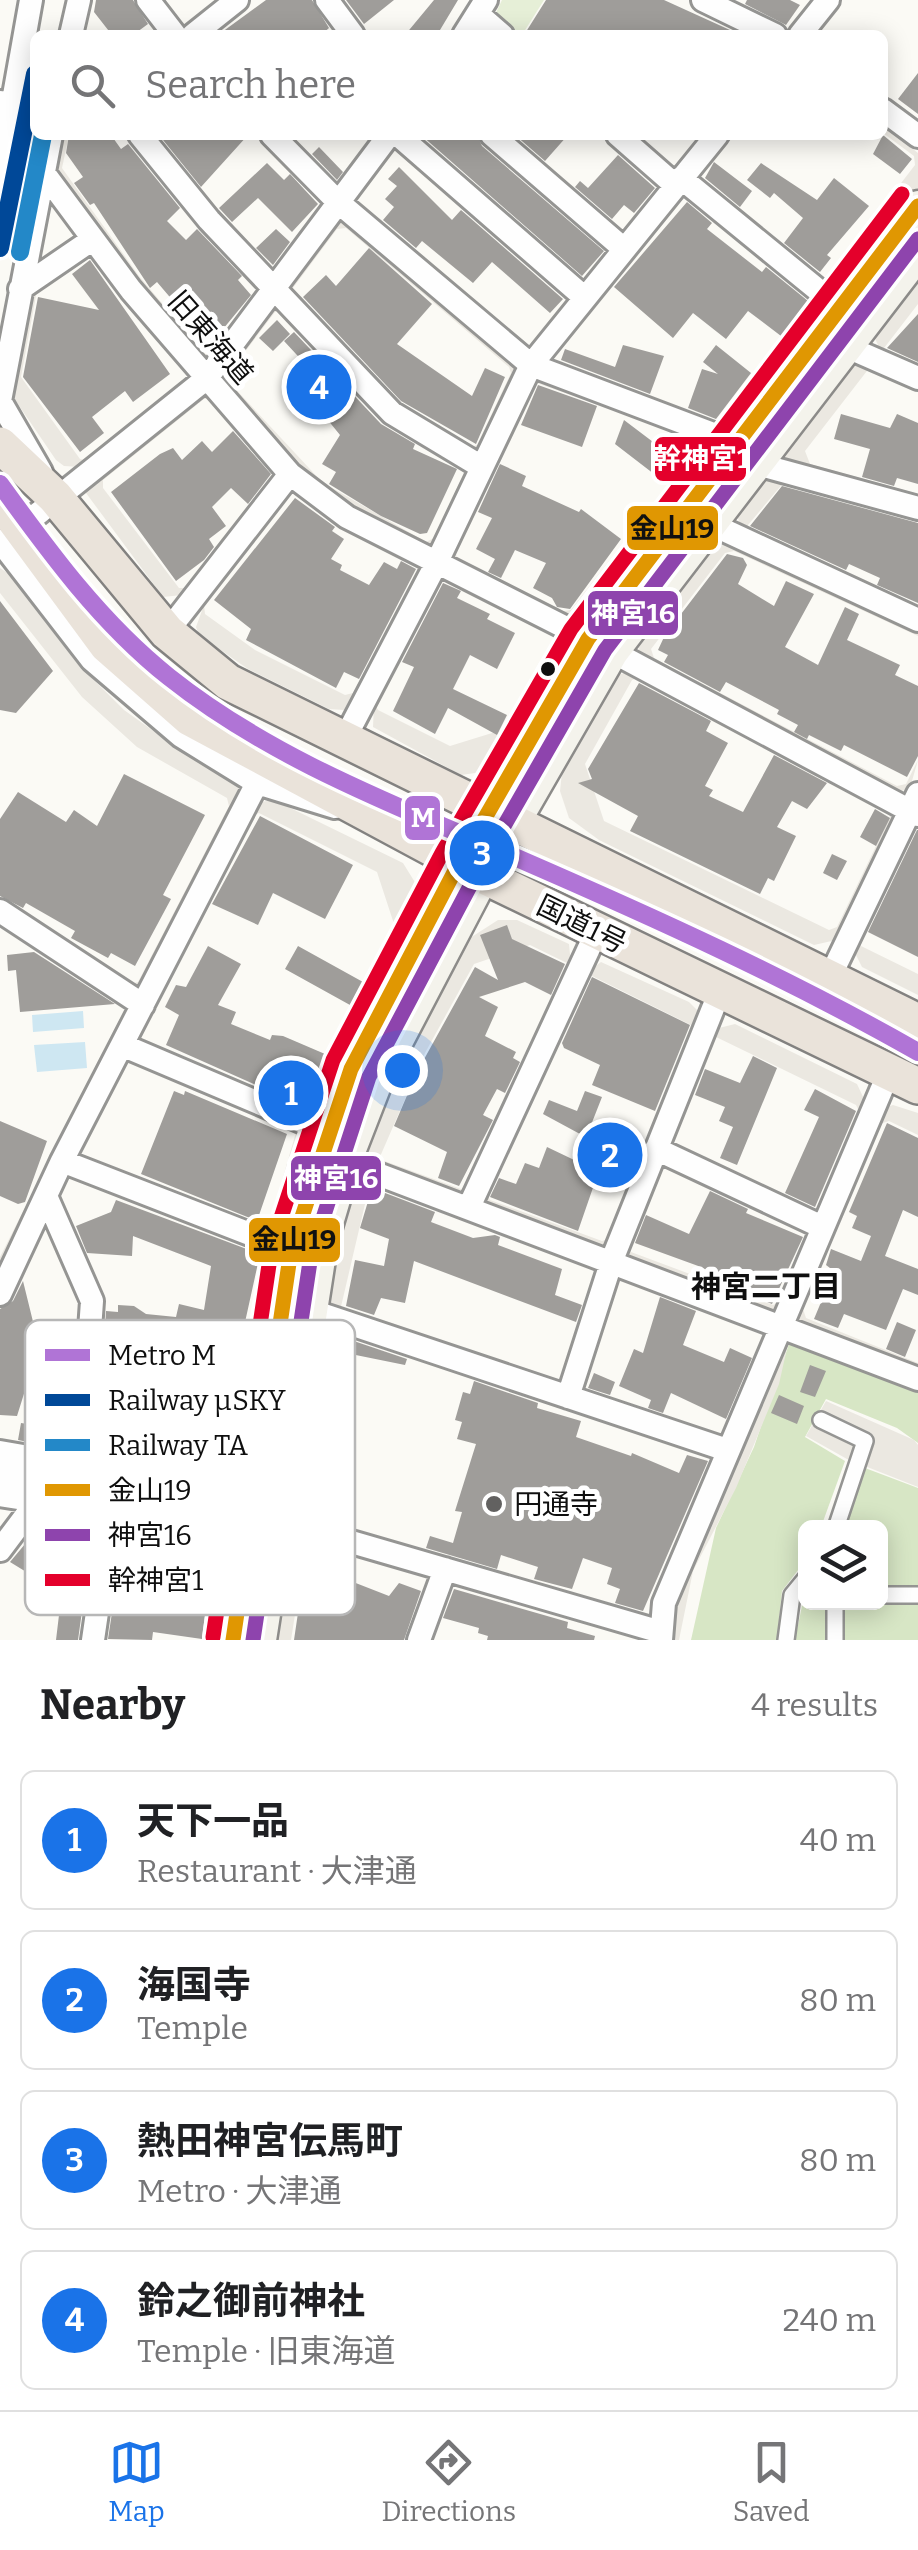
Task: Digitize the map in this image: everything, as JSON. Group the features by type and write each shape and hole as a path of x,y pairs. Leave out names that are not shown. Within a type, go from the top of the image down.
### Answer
{"highway":[{"path":"0,445 55,496 166,632 228,682 501,820 918,1022"},
{"name":"国道1号","path":"4,531 107,645 152,688 205,727 472,870 903,1079"}],"main road":[{"path":"284,1320 291,1250 327,1132 351,1070 472,870 600,646 747,454 840,308 918,206"},
{"path":"600,646 711,524 747,454 847,347 918,255"},
{"path":"307,1320 346,1162 379,1077 472,870"},
{"path":"233,1640 240,1615"},
{"path":"261,1640 262,1615"}],"street":[{"path":"0,174 6,110 31,0"},
{"path":"72,30 79,0"},
{"path":"148,0 171,30"},
{"path":"200,30 237,0"},
{"path":"327,0 349,30"},
{"path":"702,0 765,30"},
{"path":"804,30 828,0"},
{"path":"467,30 482,8 498,30"},
{"name":"旧東海道","path":"6,110 44,173 93,240 290,474 347,517 915,807"},
{"path":"888,114 918,136"},
{"path":"50,140 0,401 55,496"},
{"path":"144,140 209,220 392,412 480,466"},
{"path":"277,140 338,202 532,365 747,454 918,508"},
{"path":"363,812 298,799 257,783 181,736 92,660 4,531 207,378 385,140"},
{"path":"404,140 585,298"},
{"path":"498,140 624,249"},
{"path":"625,140 840,308"},
{"path":"343,742 436,564 532,365 713,140"},
{"path":"20,289 93,240"},
{"path":"847,347 918,378"},
{"path":"166,632 290,474"},
{"path":"711,524 918,620"},
{"path":"0,1294 62,1161 257,783"},
{"path":"829,979 915,807"},
{"path":"0,911 143,1005"},
{"path":"469,1208 597,931"},
{"path":"568,1397 612,1260 720,991"},
{"path":"122,1046 327,1132"},
{"path":"355,1546 661,1636 664,1603 820,1226 903,1079"},
{"path":"656,1149 820,1226"},
{"path":"62,1161 291,1250"},
{"path":"346,1162 918,1379"},
{"path":"46,1196 92,1301 91,1320"},
{"path":"309,1310 339,1320"},
{"path":"355,1325 726,1450"},
{"path":"821,1420 864,1441 839,1520"},
{"path":"0,1452 25,1456"},
{"path":"0,1474 25,1479"},
{"path":"0,1495 25,1499"},
{"path":"0,1550 25,1517"},
{"path":"419,1640 445,1570"},
{"path":"786,1640 792,1595 798,1588"},
{"path":"888,1595 918,1595"},
{"path":"834,1640 835,1610"},
{"path":"93,1640 97,1615"}],"green space":[{"path":"502,0 544,0 525,30 509,30 494,17"},
{"path":"794,1341 918,1389 918,1443 897,1428 826,1399 805,1437 845,1461 824,1520 798,1520 798,1570 782,1591 777,1640 691,1640 716,1528 754,1447 789,1344"},
{"path":"865,1468 918,1488 918,1591 888,1589 888,1520 848,1520"},
{"path":"918,1601 918,1640 844,1640 845,1610 888,1610 888,1602"},
{"path":"801,1610 825,1610 825,1640 795,1640"}],"shaded area":[{"path":"888,130 918,153 918,190 851,278 833,286 824,283 915,165 914,156 888,137"},
{"path":"62,140 68,140 62,168 139,276 205,354 214,354 209,360 203,361 135,282 57,170"},
{"path":"343,221 517,367 477,452 469,448 477,445 511,373 509,367 346,228 337,229 290,292 288,288 336,222"},
{"path":"918,275 918,304 881,352 874,336"},
{"path":"38,285 21,377 80,459 89,461 80,467 64,466 56,460 11,394 32,290"},
{"path":"814,296 820,312 743,418 733,424 717,422"},
{"path":"277,306 284,311 275,312 229,373 229,382 322,482 426,542 434,538 464,473 462,464 469,470 438,543 424,548 370,521 300,471 224,385 224,372"},
{"path":"851,365 870,367 805,451 810,464 918,494 918,499 787,461 784,454"},
{"path":"535,379 713,446 713,455 587,619 578,622 452,561 455,550 457,558 563,611 571,610 694,451 691,438 537,383 529,388"},
{"path":"203,393 213,399 204,399 103,480 103,488 179,588 188,588 182,595 163,597 86,493 90,482"},
{"path":"762,479 785,481 748,525 749,533 741,529 736,511"},
{"path":"716,542 726,542 918,630 918,636 734,551 725,553 651,649 654,658 897,786 906,784 918,760 910,788 899,792 642,658 636,642"},
{"path":"416,563 422,566 353,705 344,710 329,709 248,669 199,635 196,627 204,605 205,614 255,650 345,695 353,693 418,571"},
{"path":"0,568 9,574 77,663 124,710 183,752 229,776 239,789 239,799 142,988 130,984 138,982 229,806 227,798 137,747 82,697 0,593"},
{"path":"553,632 562,638 563,650 509,753 489,771 461,775 373,727 374,703 378,710 450,746 505,729 555,639"},
{"path":"629,671 640,677 632,680 585,764 604,821 829,930 837,927 890,817 888,808 896,813 836,940 814,945 599,840 569,818 560,791 562,772 613,677"},
{"path":"274,800 403,863 421,892 420,912 325,1106 313,1113 303,1112 327,1054 395,927 377,872 259,813 250,817 260,802"},
{"path":"498,920 517,920 569,944 571,965 530,945 474,964 425,1053 379,1159 461,1189 469,1186 461,1195 377,1164 366,1147 383,1099 458,957 470,938"},
{"path":"858,937 861,946 918,974 918,995 862,967 854,951"},
{"path":"601,962 689,1002 697,1010 697,1028 586,973"},
{"path":"123,1002 129,1012 0,1269 0,1257 125,1009"},
{"path":"735,1024 857,1084 864,1099 860,1113 856,1105 714,1036 719,1028"},
{"path":"893,1105 918,1113 918,1135 889,1121 880,1124 803,1309 806,1318 918,1363 918,1370 796,1318 884,1108"},
{"path":"297,1129 310,1144 284,1226 267,1232"},
{"path":"359,1180 377,1183 369,1187 340,1311 328,1301 336,1239 352,1185"},
{"path":"486,1192 490,1200 602,1241 611,1238 608,1246 485,1203"},
{"path":"627,1244 631,1252 773,1305 781,1301 773,1310 628,1257"},
{"path":"264,1249 275,1256 278,1265 269,1320 253,1320"},
{"path":"796,1339 788,1344 779,1384 736,1488 693,1571 679,1640 670,1640 675,1604 782,1342"},
{"path":"826,1401 914,1440 918,1445 918,1487 847,1459 806,1436"},
{"path":"207,1615 225,1615 222,1640 203,1640"},
{"path":"278,1615 295,1615 291,1640 273,1640"}],"water":[{"path":"83,1011 84,1028 33,1032 32,1015"},
{"path":"85,1042 87,1068 37,1072 34,1045"}],"building":[{"path":"96,0 133,0 148,24 140,30 108,30 94,12"},
{"path":"266,0 312,0 329,28 327,30 225,30"},
{"path":"346,0 394,0 364,24"},
{"path":"434,0 458,0 440,30 409,30"},
{"path":"546,0 664,0 730,30 527,30"},
{"path":"747,0 790,0 800,5 786,25 745,4"},
{"path":"918,73 918,114 898,99"},
{"path":"888,139 912,159 900,174 873,154 880,140"},
{"path":"68,140 115,140 121,149 128,144 180,208 167,221 186,240 197,229 242,276 238,280 251,295 205,351 180,309 157,282 150,288 94,203 90,205 74,183 83,177 66,153"},
{"path":"163,140 243,140 201,187"},
{"path":"427,140 479,140 604,251 582,276"},
{"path":"521,140 564,140 545,161"},
{"path":"319,147 343,172 337,180 312,154"},
{"path":"618,155 655,188 634,213 624,205 612,219 575,187 580,181 588,188"},
{"path":"714,162 752,191 740,207 705,178"},
{"path":"267,163 284,180 290,174 318,204 292,232 258,198 232,222 219,208"},
{"path":"761,163 817,200 834,178 869,206 827,255 831,258 820,272 784,243 803,218 774,193 770,198 747,180"},
{"path":"399,167 452,220 461,210 563,299 550,313 492,262 473,283 422,241 416,248 383,220 394,207 385,199 397,186 388,179"},
{"path":"687,202 712,223 707,229 762,272 766,267 808,301 781,336 748,311 726,339 693,313 673,338 614,287"},
{"path":"276,229 290,242 273,265 256,248"},
{"path":"369,248 432,304 397,344 472,396 485,368 505,377 476,444 401,401 303,297 326,275 336,286"},
{"path":"90,260 170,374 133,402 125,391 92,417 104,433 80,452 23,377 38,297 99,310 72,274"},
{"path":"918,314 918,362 887,348"},
{"path":"277,320 290,334 273,351 259,338"},
{"path":"294,332 381,424 415,444 413,449 457,469 427,533 420,534 381,516 329,484 336,472 322,464 340,435 306,393 320,380 284,341"},
{"path":"623,345 664,356 650,394 561,360 565,349 615,367"},
{"path":"716,345 751,373 716,419 688,408 702,369 718,374 703,362"},
{"path":"538,385 597,406 582,447 521,425"},
{"path":"841,414 890,428 897,414 918,423 918,484 897,478 894,486 862,477 870,449 834,439"},
{"path":"624,420 661,448 671,434 692,446 667,484 615,444"},
{"path":"233,431 271,474 248,504 231,488 212,507 226,526 209,539 214,547 204,560 176,581 111,492 160,454 173,448 182,460 202,441 212,452"},
{"path":"500,464 526,476 522,486 579,512 581,509 621,539 570,609 557,607 552,598 533,588 546,563 515,550 501,578 488,572 495,559 476,549 492,518 478,512"},
{"path":"782,486 918,523 918,603 877,585 880,578 849,564 846,570 750,526"},
{"path":"295,498 335,527 332,531 344,539 331,559 342,565 340,570 369,585 384,562 397,569 401,561 416,569 359,679 344,672 336,688 246,640 251,629 214,600"},
{"path":"727,554 743,558 747,565 738,584 774,606 786,581 814,594 785,647 818,665 845,607 859,614 847,640 900,665 895,675 918,686 918,756 907,777 844,745 841,751 809,735 807,739 794,732 798,725 777,714 779,710 726,682 720,692 664,662 668,655 658,650 665,635"},
{"path":"443,583 461,591 457,598 490,614 487,619 515,633 497,669 470,655 453,689 507,715 497,735 448,708 435,734 393,711 414,667 402,662"},
{"path":"0,601 53,671 16,713 0,710"},
{"path":"639,683 711,721 706,731 728,743 705,786 713,790 709,796 743,812 774,755 827,783 807,809 792,801 777,827 796,836 774,881 768,878 760,894 630,831 638,816 578,783 592,779 588,769"},
{"path":"124,774 205,815 163,895 171,899 135,966 111,953 108,958 71,938 75,931 26,903 23,908 0,896 0,819 18,792 66,822 74,810 97,826"},
{"path":"875,809 890,818 876,846 860,837"},
{"path":"260,816 353,865 325,919 273,893 258,925 212,904"},
{"path":"918,830 918,957 868,932"},
{"path":"832,854 847,861 837,880 823,873"},
{"path":"507,925 512,939 565,964 551,995 525,982 479,997 498,1007 485,1036 516,1052 513,1058 520,1062 505,1093 497,1089 483,1115 493,1120 459,1186 438,1178 447,1152 394,1126 417,1072 475,967 498,980 480,935"},
{"path":"208,946 241,964 218,1005 236,1012 231,1024 270,1040 272,1035 283,1036 325,1054 303,1106 166,1045 179,1015 165,1007 176,985 186,987"},
{"path":"298,946 363,982 350,1005 285,969"},
{"path":"34,952 115,1004 20,1012 16,970 8,971 7,955"},
{"path":"592,977 690,1025 655,1111 592,1085 600,1065 564,1048 562,1043"},
{"path":"753,1056 777,1068 737,1165 720,1158 733,1127 719,1121 725,1107 695,1095 705,1069 740,1083"},
{"path":"815,1089 856,1111 815,1207 785,1193 819,1117 804,1110"},
{"path":"174,1091 184,1095 185,1091 287,1134 257,1221 141,1174"},
{"path":"585,1091 602,1097 591,1125 638,1144 622,1185 596,1179 578,1231 490,1197 499,1178 516,1184 525,1163 539,1168 547,1147 593,1169 604,1147 543,1114 549,1100 577,1111"},
{"path":"0,1121 47,1141 25,1202 18,1204 0,1196"},
{"path":"887,1123 918,1138 918,1217 903,1210 885,1256 918,1269 918,1295 903,1289 886,1330 844,1314 838,1328 814,1319 834,1271 826,1265 831,1249 861,1261 871,1236 852,1228 857,1216 849,1212"},
{"path":"372,1188 435,1212 431,1222 473,1238 495,1235 500,1237 498,1245 562,1269 555,1295 582,1305 576,1322 414,1261 405,1303 381,1298 374,1315 346,1306 355,1260 384,1266 389,1239 360,1228"},
{"path":"710,1191 748,1209 746,1213 803,1237 772,1304 711,1280 714,1274 701,1267 635,1243 646,1215 689,1234"},
{"path":"116,1200 260,1254 245,1320 105,1320 106,1311 118,1312 118,1305 134,1306 146,1314 176,1317 179,1304 204,1310 211,1266 133,1236 132,1256 87,1253 76,1226 111,1212"},
{"path":"23,1281 33,1320 25,1320 25,1391 17,1416 0,1415 0,1309 13,1301"},
{"path":"660,1297 696,1311 683,1345 724,1362 730,1348 752,1358 726,1419 671,1393 663,1413 648,1408 651,1400 619,1386 634,1349 643,1353"},
{"path":"897,1322 916,1330 905,1357 886,1349"},
{"path":"355,1341 407,1359 405,1365 355,1355"},
{"path":"810,1365 826,1371 815,1397 800,1392"},
{"path":"594,1373 615,1382 610,1395 588,1388"},
{"path":"474,1381 538,1403 537,1408 581,1421 576,1437 631,1456 632,1453 679,1473 687,1455 708,1461 643,1611 615,1603 620,1589 607,1584 612,1568 583,1558 572,1589 534,1579 538,1567 501,1555 497,1569 426,1548 430,1536 453,1543 462,1512 455,1511 476,1444 457,1439 462,1422 455,1420 463,1392 470,1394"},
{"path":"779,1395 804,1406 797,1424 771,1413"},
{"path":"21,1423 25,1424 25,1441 18,1440"},
{"path":"25,1544 25,1571 10,1562"},
{"path":"355,1583 389,1596 399,1583 421,1591 404,1640 294,1640 298,1615 355,1615"},
{"path":"454,1589 568,1622 567,1628 595,1636 594,1640 487,1640 488,1636 478,1633 479,1628 443,1618"},
{"path":"59,1615 81,1615 78,1640 56,1640"},
{"path":"112,1615 205,1615 202,1639 153,1632 152,1640 108,1639"}],"metro line":[{"name":"M","path":"0,484 58,561 121,634 169,677 250,733 381,800 720,949 918,1052"}],"rail line":[{"name":"μSKY","path":"0,248 30,99"},
{"name":"TA","path":"20,252 42,140"}],"transit line":[{"name":"幹神宮1","path":"261,1320 272,1245 333,1060 442,853 571,629 902,194"},
{"name":"金山19","path":"281,1320 291,1250 351,1069 459,863 588,639 918,206"},
{"name":"神宮16","path":"301,1320 311,1255 369,1077 477,873 605,650 918,239"},
{"name":"幹神宮1","path":"213,1637 216,1615"},
{"name":"金山19","path":"233,1640 237,1615"},
{"name":"神宮16","path":"253,1640 257,1615"}],"place":[{"name":"鈴之御前神社","path":"319,387"},
{"name":"熱田神宮伝馬町","path":"482,853"},
{"name":"天下一品","path":"291,1093"},
{"name":"海国寺","path":"610,1155"},
{"name":"円通寺","path":"494,1504"}],"district":[{"name":"神宮二丁目","path":"766,1287"}]}
